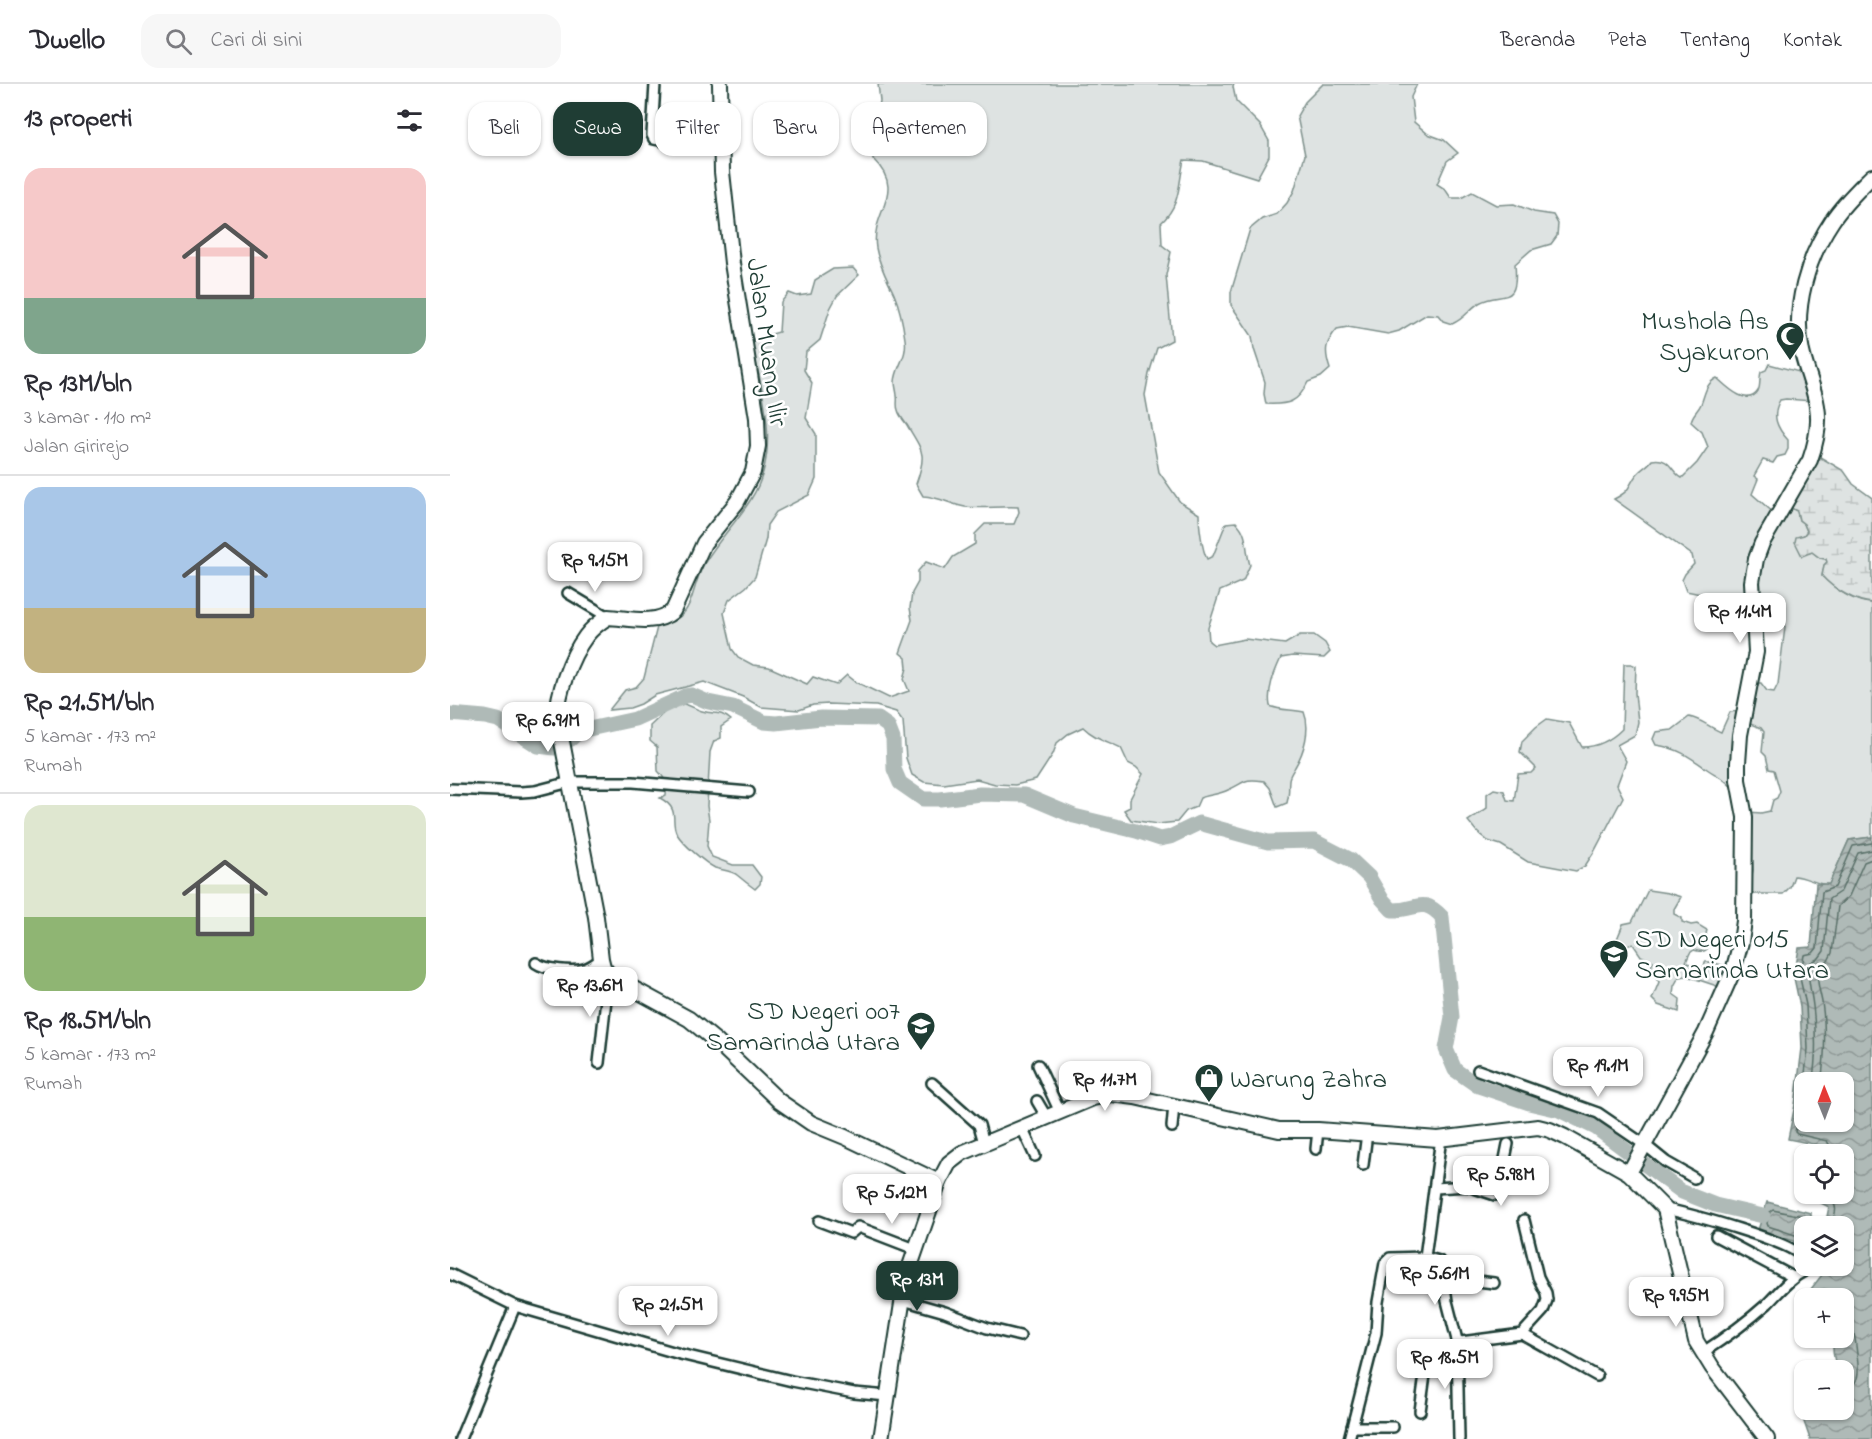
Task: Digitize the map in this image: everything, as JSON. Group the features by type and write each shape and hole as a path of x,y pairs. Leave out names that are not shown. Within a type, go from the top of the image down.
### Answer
{"main road":[{"name":"Jalan Muang Ilir","path":"720,84 721,102"},
{"name":"Jalan Muang Ilir","path":"608,616 655,621 673,611 704,543 737,502 753,472 758,446 757,418 732,263 722,156"},
{"path":"1631,1170 1706,1032 1733,971 1741,942 1744,921 1745,817 1738,780 1738,763 1740,735 1756,652 1752,582 1756,559 1762,543 1814,450 1818,407 1800,339 1801,303 1809,268 1816,249 1833,220 1872,176"},
{"path":"608,616 584,638 563,681 558,698 558,721 596,917 603,967 610,976 688,1019 717,1042 779,1101 811,1123 939,1182"},
{"path":"881,1439 906,1278 939,1182 948,1163 958,1155 984,1143 1093,1098 1112,1094 1174,1105 1278,1130 1367,1133 1428,1139 1518,1128 1542,1128 1631,1170 1665,1209 1689,1316 1702,1353 1767,1439"}],"street":[{"path":"655,84 652,135 655,139"},
{"path":"568,592 608,616"},
{"path":"450,789 521,792 570,780 633,782 749,792"},
{"path":"536,963 548,968 580,970 592,966 601,959"},
{"path":"599,1064 610,976"},
{"path":"1038,1065 1054,1115"},
{"path":"1478,1070 1598,1113 1666,1162 1694,1178"},
{"path":"932,1083 979,1125 984,1143"},
{"path":"1037,1101 1054,1115"},
{"path":"1172,1127 1174,1105"},
{"path":"1022,1128 1035,1156"},
{"path":"1316,1149 1317,1130"},
{"path":"1363,1165 1367,1133"},
{"path":"1425,1257 1441,1138"},
{"path":"1435,1188 1468,1186 1498,1194 1508,1144"},
{"path":"1665,1209 1682,1212 1766,1238 1794,1251"},
{"path":"1522,1334 1543,1311 1547,1300 1538,1277 1524,1220"},
{"path":"819,1221 851,1233 858,1227 915,1249"},
{"path":"1702,1353 1742,1326 1793,1277 1716,1236"},
{"path":"1349,1439 1376,1333 1378,1302 1385,1263 1390,1258 1425,1257 1439,1261 1442,1267 1457,1340 1460,1439"},
{"path":"450,1274 515,1306 680,1354 750,1372 854,1393 888,1396"},
{"path":"1444,1276 1494,1283"},
{"path":"903,1300 945,1312 987,1328 1020,1336"},
{"path":"460,1439 515,1306"},
{"path":"1457,1340 1461,1342 1522,1334 1597,1376"},
{"path":"1420,1411 1427,1360 1458,1359"},
{"path":"1352,1427 1393,1427"}],"green space":[{"path":"878,84 1234,84 1236,101 1260,125 1269,141 1269,156 1257,178 1203,161 1184,160 1175,202 1161,223 1162,245 1171,252 1166,275 1172,340 1157,348 1145,395 1159,472 1180,502 1199,514 1202,544 1207,559 1213,556 1226,523 1236,522 1245,537 1250,565 1243,581 1220,591 1208,628 1209,641 1214,645 1245,639 1285,644 1300,635 1314,635 1325,643 1330,652 1324,658 1293,656 1281,658 1272,682 1269,694 1270,706 1304,712 1307,726 1306,740 1289,778 1287,803 1277,807 1270,788 1264,781 1248,780 1225,791 1200,798 1196,807 1186,811 1177,822 1158,824 1131,820 1124,810 1130,807 1130,799 1143,774 1128,763 1121,748 1096,737 1083,727 1068,734 1057,743 1053,754 1036,780 1015,785 995,784 977,779 944,784 924,782 912,775 906,758 903,721 896,712 876,706 828,704 813,705 799,710 761,707 743,697 704,682 655,695 630,708 609,710 625,690 636,687 644,678 657,627 670,623 685,611 703,566 751,499 760,481 766,461 767,421 751,340 779,332 781,302 789,293 797,296 811,294 815,280 833,269 853,268 859,275 837,296 830,309 820,340 806,352 804,370 812,383 806,418 816,434 816,479 809,495 776,512 767,525 766,539 755,577 729,600 724,613 732,649 738,657 753,665 769,667 807,684 813,677 836,685 847,675 856,682 889,698 909,691 904,679 907,668 906,658 900,653 912,620 910,608 912,593 918,582 918,571 926,562 945,569 953,557 975,544 975,534 985,524 1014,524 1019,512 1018,507 965,507 923,496 916,484 922,453 897,407 896,376 905,351 900,310 881,266 876,248 878,223 888,192 883,171 873,156 987,156 987,102 880,101"},
{"path":"1323,84 1417,84 1411,97 1414,122 1428,134 1444,140 1458,153 1447,161 1437,184 1445,189 1451,198 1461,198 1472,192 1496,205 1514,204 1534,212 1553,215 1558,224 1557,236 1551,244 1531,250 1515,264 1516,278 1511,293 1479,303 1452,324 1443,321 1438,315 1427,314 1399,331 1388,334 1348,327 1337,329 1327,348 1330,369 1321,377 1308,382 1292,401 1266,404 1265,382 1252,336 1231,305 1231,292 1250,229 1262,219 1277,214 1294,191 1305,155 1297,116 1305,102"},
{"path":"1769,364 1803,373 1812,401 1780,400 1776,411 1776,421 1788,440 1788,449 1785,455 1777,457 1773,463 1763,460 1754,476 1758,479 1752,494 1775,514 1747,607 1686,591 1682,580 1694,564 1692,555 1614,499 1627,491 1637,474 1652,460 1667,463 1682,478 1697,463 1708,447 1702,432 1691,422 1710,383 1717,378 1737,394 1753,396 1759,389 1761,372 1766,370"},
{"path":"1820,457 1844,471 1853,484 1872,498 1872,603 1852,597 1832,586 1822,576 1826,559 1812,552 1802,556 1795,542 1796,537 1804,535 1807,531 1799,520 1797,511 1789,507"},
{"path":"1789,507 1797,511 1799,520 1804,524 1807,531 1804,535 1809,553 1812,552 1826,559 1822,576 1845,594 1872,603 1872,837 1849,840 1829,885 1794,876 1790,887 1783,894 1753,894 1750,887 1753,870 1749,812 1770,811 1773,800 1777,798 1780,791 1774,770 1769,769 1766,756 1762,752 1764,732 1761,728 1750,724 1748,720 1756,683 1761,683 1767,691 1774,692 1778,684 1785,627 1783,623 1763,621 1760,617 1759,557"},
{"path":"1624,664 1636,666 1635,693 1638,722 1635,735 1617,745 1626,761 1617,785 1623,797 1585,866 1576,871 1528,862 1501,845 1488,841 1477,832 1468,821 1487,808 1487,794 1494,789 1504,791 1507,800 1514,801 1518,774 1531,773 1536,768 1520,752 1522,741 1547,719 1569,723 1582,747 1604,742 1622,729"},
{"path":"683,704 720,714 731,720 721,727 721,738 714,741 710,752 707,846 712,857 733,865 752,865 761,877 760,884 755,889 735,874 711,866 689,848 677,834 671,807 660,798 666,795 666,785 658,771 657,747 650,741 650,726 668,709"},
{"path":"1739,711 1733,789 1724,780 1689,757 1671,748 1656,745 1653,739 1656,732 1672,730 1689,717 1721,732 1730,712"},
{"path":"1648,890 1681,897 1674,909 1674,914 1682,918 1682,922 1697,924 1707,930 1710,945 1703,951 1694,950 1686,962 1699,968 1704,967 1705,962 1731,967 1723,988 1687,976 1679,977 1673,994 1680,999 1679,1012 1658,1005 1652,999 1659,982 1649,973 1653,961 1641,956 1633,944 1625,946 1620,957 1613,956 1623,924 1632,922"}],"water":[{"path":"1872,837 1872,1439 1810,1439 1803,1420 1854,1420 1854,1360 1834,1360 1833,1348 1854,1348 1854,1288 1812,1288 1821,1276 1854,1276 1854,1216 1827,1216 1829,1207 1823,1204 1854,1204 1854,1144 1813,1144 1788,1139 1794,1110 1794,1132 1854,1132 1854,1072 1799,1072 1802,1048 1800,1006 1794,978 1799,948 1811,947 1816,884 1829,884 1849,840"},
{"path":"1767,1202 1811,1213 1811,1216 1794,1216 1794,1241 1758,1230"}],"waterway":[{"path":"450,714 498,720 538,746 555,748 580,731 635,719 692,695 708,702 733,707 764,722 776,723 821,718 878,719 888,726 893,739 894,769 900,783 923,799 980,794 1024,795 1074,816 1160,839 1170,837 1199,823 1268,842 1314,841 1351,860 1369,877 1382,899 1392,910 1424,905 1435,910 1442,917 1452,1017 1446,1049 1455,1070 1478,1086 1529,1103 1559,1110 1596,1128 1682,1192 1715,1205 1763,1216"}],"place":[{"name":"Mushola As Syakuron","path":"1790,362"},
{"name":"SD Negeri 015 Samarinda Utara","path":"1614,980"},
{"name":"SD Negeri 007 Samarinda Utara","path":"921,1052"},
{"name":"Warung Zahra","path":"1209,1104"}]}
